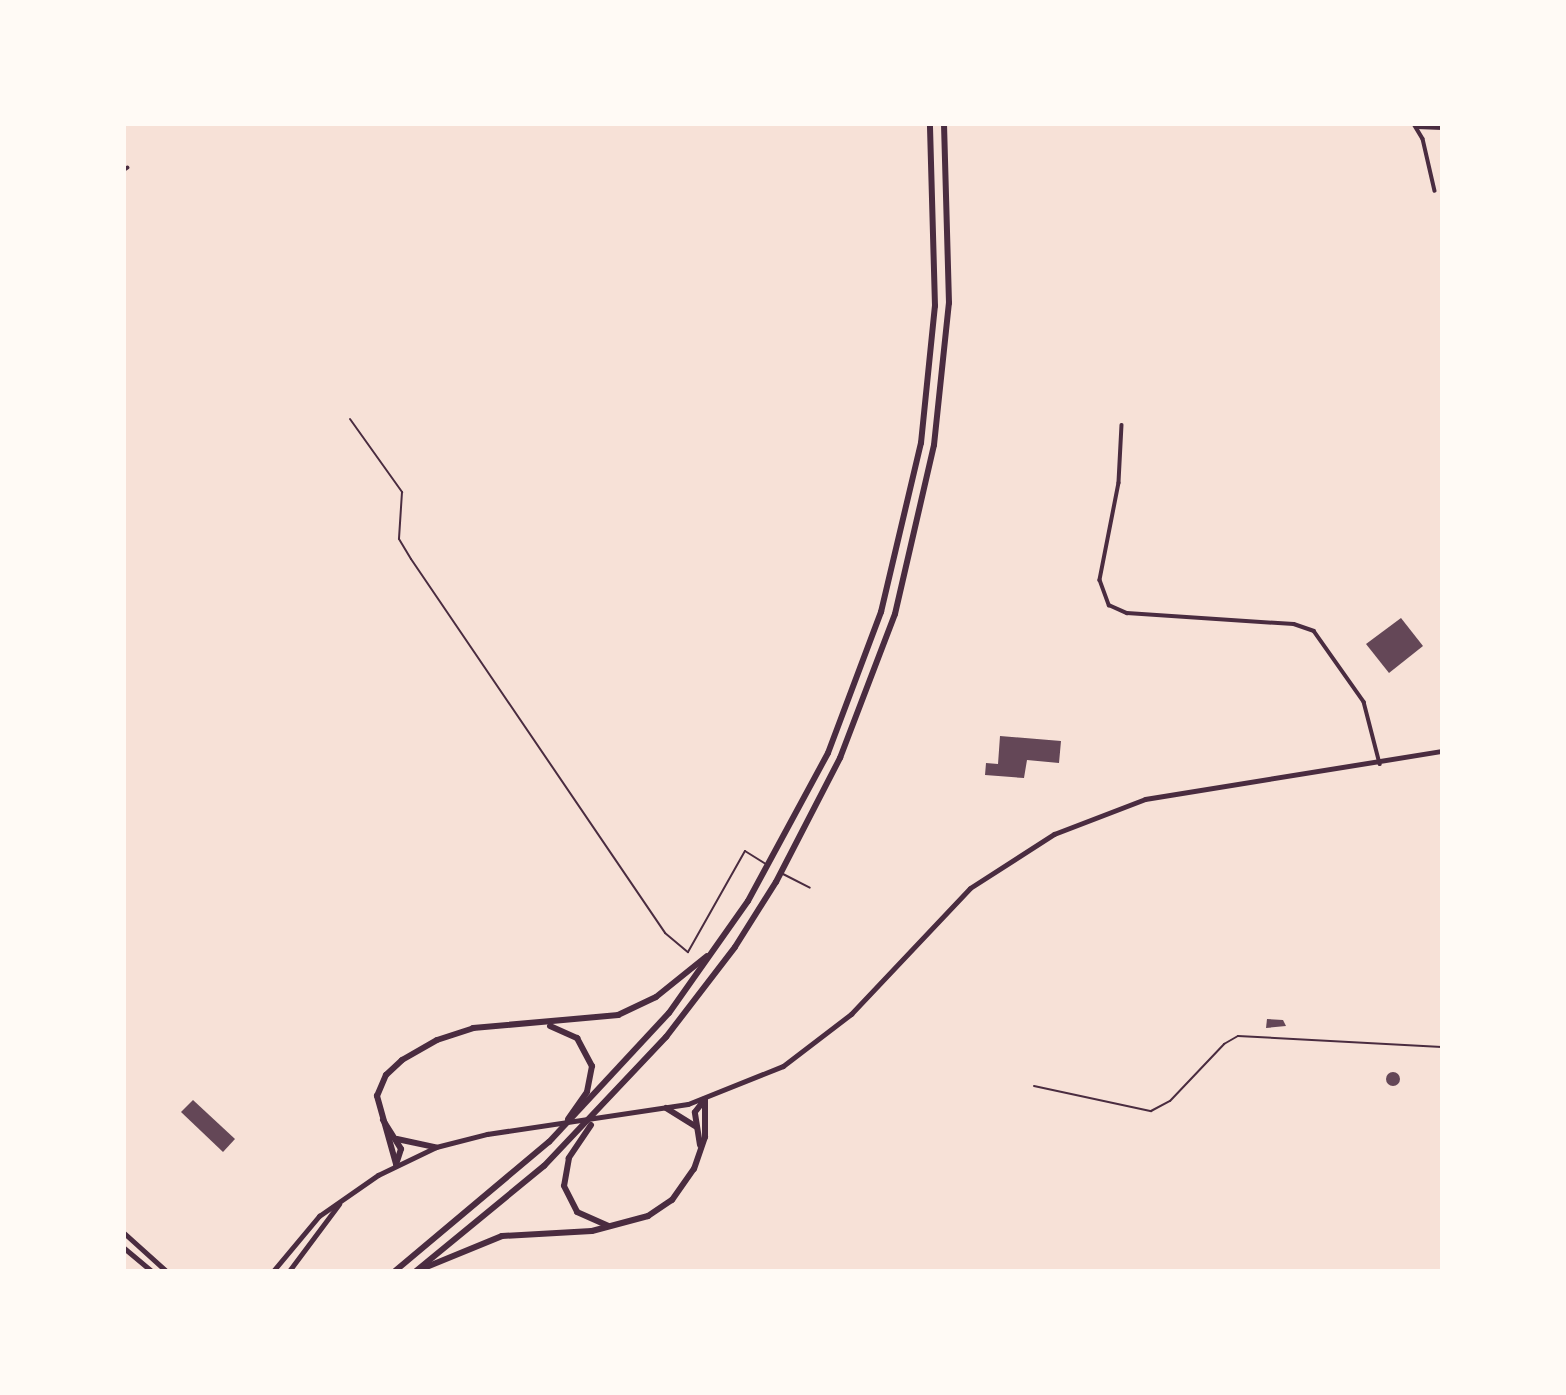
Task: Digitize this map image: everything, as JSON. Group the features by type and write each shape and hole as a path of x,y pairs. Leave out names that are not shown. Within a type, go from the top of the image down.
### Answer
{"highway":[{"path":"395,1271 549,1142 630,1059 719,945 775,856 828,752 865,661 896,563 921,443 933,344 936,217 930,124"},
{"path":"418,1271 544,1166 600,1111 688,1011 776,882 835,769 877,668 922,511 942,393 950,259 944,124"},
{"path":"396,1164 380,1116 377,1096 383,1079 413,1052 473,1028 604,1018 640,1006 681,980 719,945"},
{"path":"541,1024 577,1038 592,1066 587,1093 549,1142"},
{"path":"418,1271 502,1236 610,1227 638,1221 671,1200 688,1180 707,1128 705,1099"},
{"path":"698,1157 695,1112 705,1099"},
{"path":"666,1108 698,1128"},
{"path":"600,1111 569,1158 564,1186 577,1212 610,1227"},
{"path":"380,1116 396,1139 401,1152 396,1164"},
{"path":"396,1139 436,1147"}],"main road":[{"path":"273,1271 313,1221 396,1164 436,1147 705,1099 783,1066 851,1014 970,888 1054,834 1145,799 1380,764 1442,751"},
{"path":"289,1271 343,1199"},
{"path":"124,1233 166,1271"},
{"path":"124,1248 150,1271"}],"street":[{"path":"1435,191 1415,125 1442,128"},
{"path":"1122,425 1119,483 1100,580 1109,605 1127,613 1294,624 1314,631 1364,702 1380,764"}],"lane":[{"path":"350,418 402,492 399,540 666,933 688,952 745,851 810,888"},
{"path":"1034,1086 1151,1111 1170,1101 1215,1052 1238,1036 1442,1047"}],"building":[{"path":"1401,618 1423,646 1389,673 1366,644"},
{"path":"1000,736 1061,741 1059,763 1027,760 1024,778 985,775 986,763 998,764"},
{"path":"1267,1019 1283,1020 1286,1026 1266,1028"},
{"path":"1390,1072 1396,1072 1400,1079 1396,1086 1390,1086 1386,1082 1386,1076"},
{"path":"193,1100 235,1139 223,1152 181,1112"}]}
